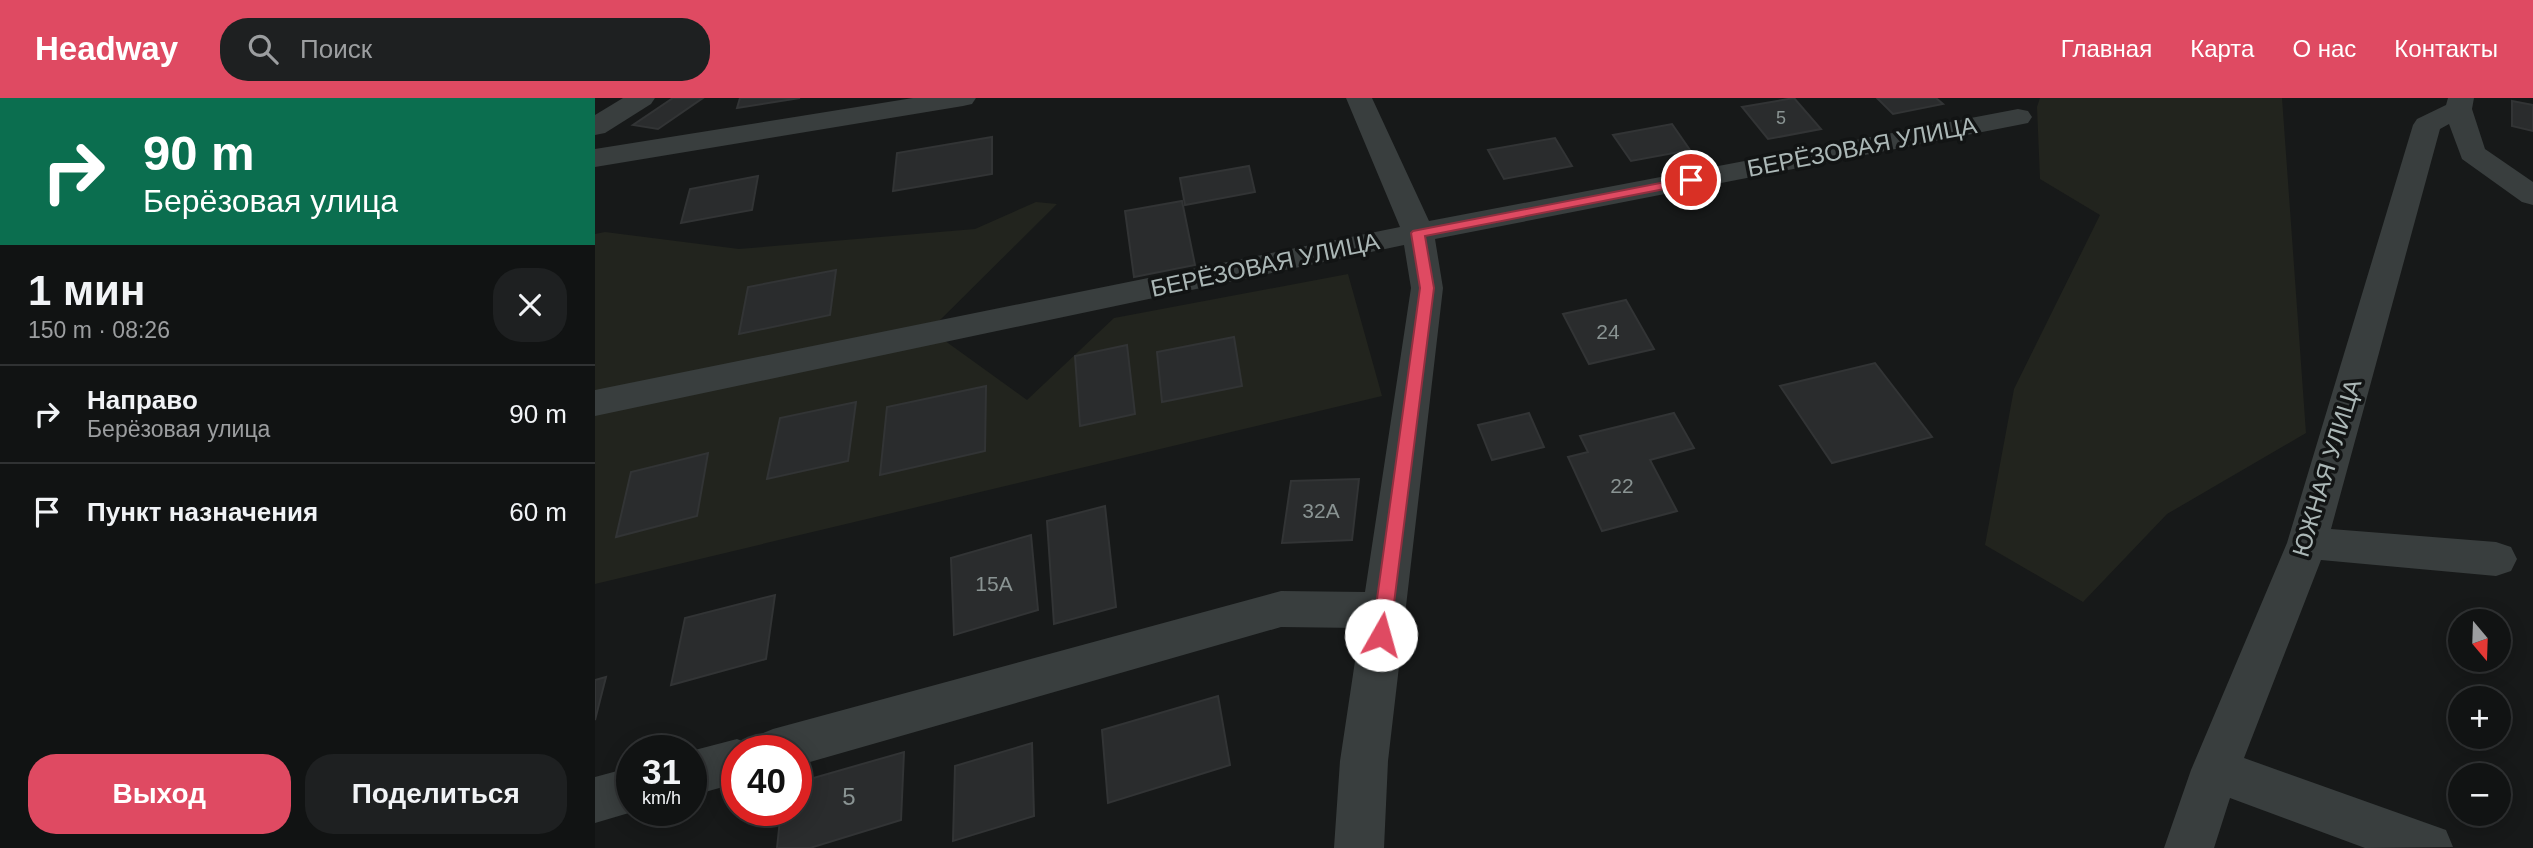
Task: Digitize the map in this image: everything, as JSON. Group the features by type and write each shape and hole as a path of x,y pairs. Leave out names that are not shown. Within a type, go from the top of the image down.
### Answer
{"street":[{"path":"595,127 642,98"},
{"path":"595,158 963,98"},
{"path":"1359,98 1418,233 1427,288 1364,761 1359,848"},
{"path":"2459,104 2472,153 2533,196"},
{"name":"ЮЖНАЯ УЛИЦА","path":"2189,848 2215,770 2307,543 2427,125 2459,104"},
{"name":"БЕРЁЗОВАЯ УЛИЦА","path":"595,402 1418,233 2018,117"},
{"path":"2307,543 2496,559"},
{"path":"812,740 1281,609 1384,610"},
{"path":"2215,770 2428,847"},
{"path":"595,800 616,794"}],"shaded area":[{"path":"2040,98 2282,98 2306,433 2167,514 2083,602 1985,545 2014,389 2100,215 2040,179 2037,107"},
{"path":"1036,202 1057,204 930,330 1027,400 1114,318 1348,274 1382,396 595,584 595,234 605,232 739,249 975,229"}],"building":[{"path":"673,98 703,98 658,129 633,125"},
{"path":"740,98 800,98 737,108"},
{"path":"1794,98 1821,129 1768,139 1742,107"},
{"path":"1877,98 1936,98 1943,104 1893,114"},
{"path":"2512,101 2533,105 2533,131 2512,126"},
{"path":"1672,124 1690,150 1631,161 1613,135"},
{"path":"992,137 992,174 893,191 897,153"},
{"path":"1555,138 1572,166 1504,179 1488,150"},
{"path":"1249,166 1255,192 1185,205 1180,178"},
{"path":"758,176 752,210 681,223 690,189"},
{"path":"1182,201 1195,265 1134,277 1125,211"},
{"path":"836,270 830,315 739,334 748,287"},
{"path":"1626,300 1654,349 1589,364 1563,314"},
{"path":"1234,337 1242,386 1162,402 1157,352"},
{"path":"1127,345 1135,414 1080,426 1075,356"},
{"path":"1875,363 1932,437 1832,463 1780,386"},
{"path":"986,386 985,451 880,475 887,407"},
{"path":"856,402 848,461 767,479 780,418"},
{"path":"1529,413 1544,447 1492,460 1478,425"},
{"path":"1674,413 1694,448 1650,460 1677,511 1602,531 1568,457 1588,452 1580,436"},
{"path":"708,453 697,516 616,537 631,472"},
{"path":"1359,479 1352,540 1282,543 1291,481"},
{"path":"1105,506 1116,607 1054,624 1047,521"},
{"path":"1031,535 1038,610 954,635 951,558"},
{"path":"775,595 766,659 671,685 685,618"},
{"path":"606,677 595,720 595,680"},
{"path":"1218,696 1230,765 1108,803 1102,730"},
{"path":"1032,743 1034,816 953,841 955,766"},
{"path":"904,752 901,820 810,848 777,848 779,826 812,826 812,778"}],"route":[{"path":"1381,635 1427,288 1418,233 1691,180"}]}
